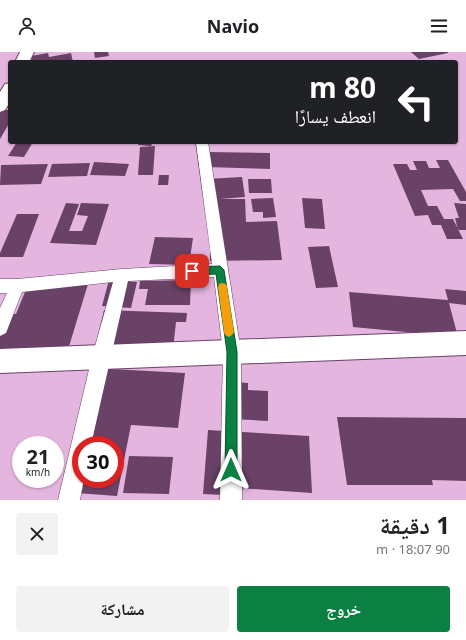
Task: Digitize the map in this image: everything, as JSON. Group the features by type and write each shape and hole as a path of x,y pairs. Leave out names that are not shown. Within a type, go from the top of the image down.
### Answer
{"street":[{"path":"0,107 8,91"},
{"path":"202,144 232,352 231,500"},
{"path":"0,286 17,286 122,275 220,270"},
{"path":"83,436 122,275"},
{"path":"0,328 17,286"},
{"path":"0,361 466,343"},
{"path":"69,500 72,486"}],"building":[{"path":"94,52 108,52 109,56 95,58"},
{"path":"411,52 448,52 448,53 419,59"},
{"path":"48,53 49,57 71,53 73,60 32,60 31,56"},
{"path":"0,110 8,110 8,125 0,139"},
{"path":"16,144 32,144 24,157 8,156"},
{"path":"138,144 152,144 151,146"},
{"path":"155,146 153,175 138,175 140,147"},
{"path":"207,152 270,153 270,169 206,167"},
{"path":"436,160 448,160 466,192 466,201 460,201 453,189 421,190 428,206 437,206 444,219 453,219 463,239 447,239 441,225 432,225 428,215 415,216 393,164 407,164 410,170 417,170 413,161 426,161 429,168 440,168"},
{"path":"94,162 129,164 125,176 90,175"},
{"path":"90,163 87,176 48,177 52,164"},
{"path":"48,164 41,184 0,185 1,165"},
{"path":"159,175 169,175 168,185 158,185"},
{"path":"242,177 245,197 220,199 245,199 246,222 277,221 282,260 210,261 210,249 212,249 206,179"},
{"path":"248,179 271,179 272,193 249,193"},
{"path":"273,198 276,217 263,218 263,212 253,212 251,199"},
{"path":"302,198 322,199 325,229 305,228"},
{"path":"66,203 79,204 69,231 82,231 88,216 77,215 81,203 109,204 96,245 50,243"},
{"path":"454,203 466,204 466,230 458,230 455,218 459,218"},
{"path":"17,214 39,214 23,257 0,257 0,253"},
{"path":"155,237 193,238 189,265 149,264"},
{"path":"329,246 338,287 316,288 308,247"},
{"path":"109,280 137,282 131,308 102,306"},
{"path":"191,280 190,305 145,305 148,289 139,289 140,281"},
{"path":"29,282 88,284 67,353 0,352 0,313 16,314"},
{"path":"445,289 466,291 466,305 449,303 458,337 353,327 349,292 448,300"},
{"path":"104,310 187,313 186,322 176,322 173,349 95,347"},
{"path":"93,368 185,373 178,428 131,425 124,460 124,436 77,436"},
{"path":"236,382 248,383 248,390 268,391 268,421 234,419"},
{"path":"337,417 466,418 466,481 432,480 433,485 347,485"},
{"path":"208,430 309,436 312,493 223,487 223,495 203,494"},
{"path":"72,455 72,488 119,488 117,496 63,492"},
{"path":"129,456 173,457 169,494 123,493"}],"slow traffic":[{"path":"222,287 229,332"}],"route":[{"path":"192,271 220,270 232,352 231,470"}]}
